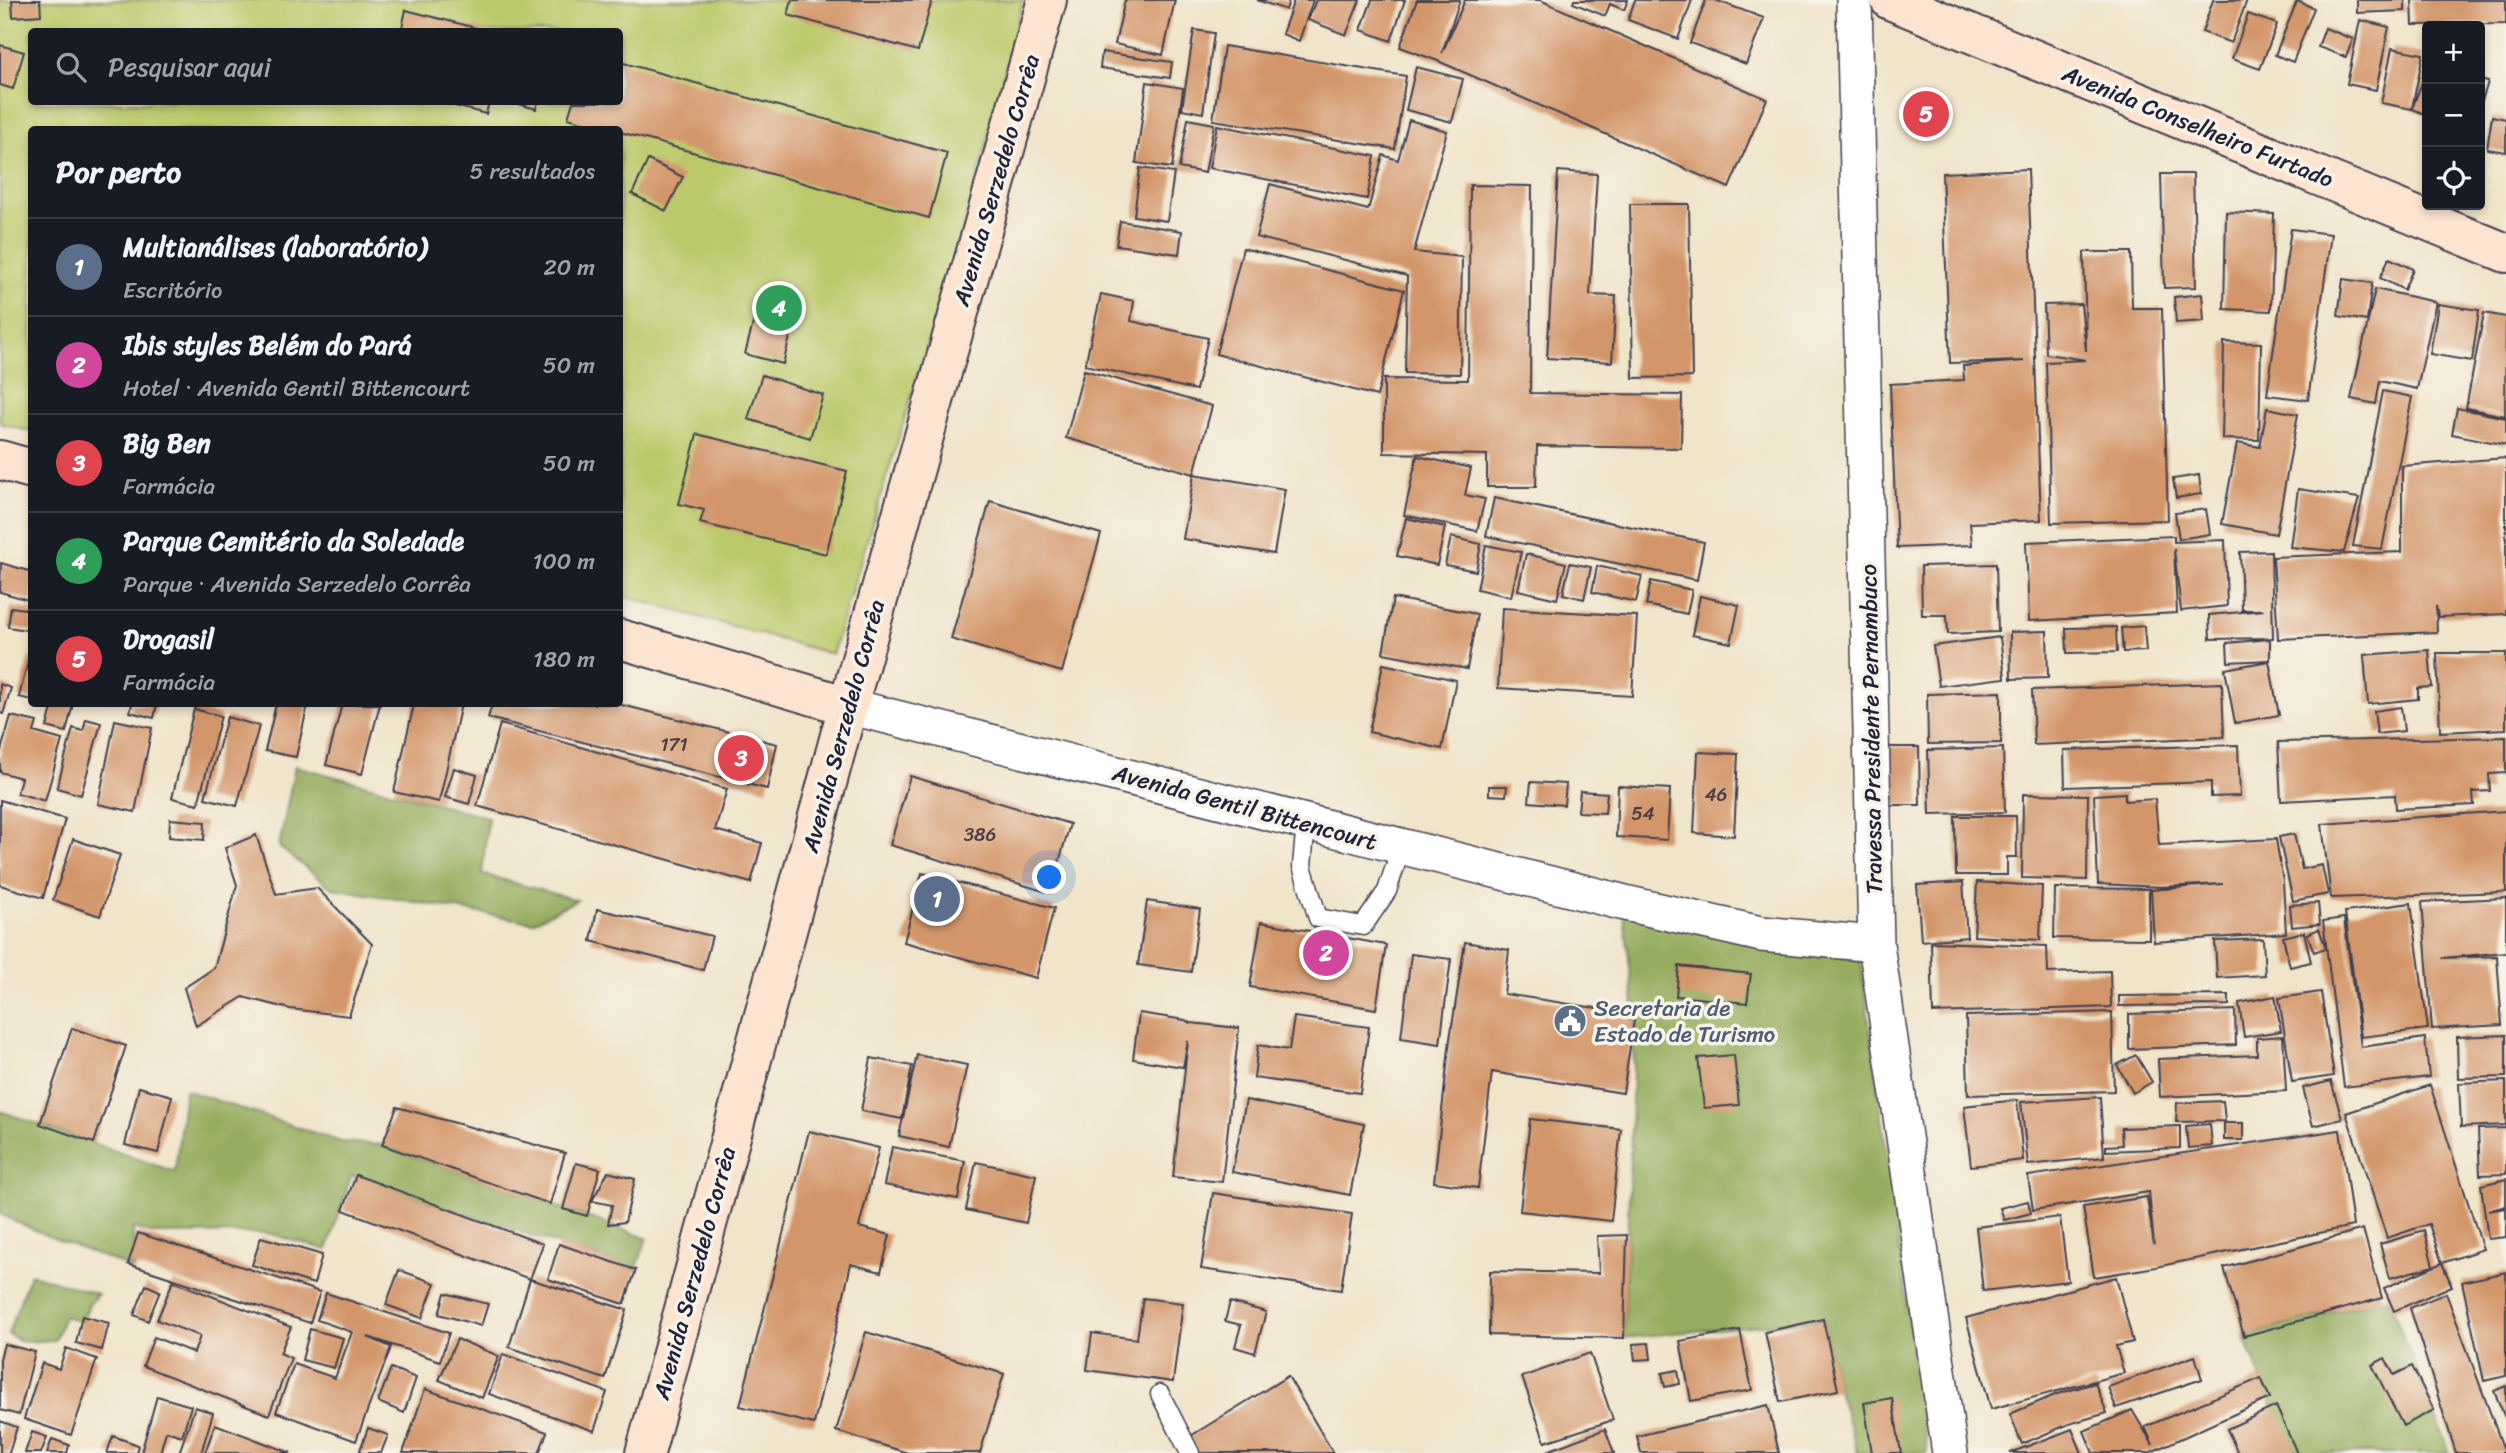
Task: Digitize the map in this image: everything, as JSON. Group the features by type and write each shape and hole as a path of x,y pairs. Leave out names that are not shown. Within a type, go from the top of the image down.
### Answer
{"main road":[{"name":"Avenida Serzedelo Corrêa","path":"645,1453 848,706 1047,0"},
{"name":"Avenida Conselheiro Furtado","path":"1890,0 2506,253"},
{"path":"0,460 28,468"},
{"name":"Avenida Gentil Bittencourt","path":"623,640 848,706"}],"street":[{"name":"Travessa Presidente Pernambuco","path":"1854,0 1876,944 1950,1453"},
{"name":"Avenida Gentil Bittencourt","path":"848,706 1612,900 1761,934 1876,944"}],"lane":[{"path":"1306,822 1301,866 1318,918 1363,926 1387,891 1401,848"},
{"path":"1160,1394 1190,1453"}],"green space":[{"path":"0,0 1023,0 974,193 832,654 623,596 623,126 28,126 28,431 0,423"},
{"path":"295,766 488,817 482,874 577,900 533,922 332,888 279,847"},
{"path":"1623,904 1861,961 1927,1453 1858,1453 1838,1390 1823,1319 1624,1338 1635,1014"},
{"path":"185,1090 341,1142 382,1145 647,1238 636,1270 351,1176 327,1250 267,1233 154,1234 133,1228 134,1269 48,1236 0,1214 0,1111 175,1172"},
{"path":"30,1274 98,1294 90,1303 81,1322 64,1316 55,1340 24,1342 8,1334"},
{"path":"2388,1298 2450,1453 2292,1453 2244,1336"}],"building":[{"path":"12,0 40,0 41,15 13,17"},
{"path":"792,0 932,0 918,51 788,15"},
{"path":"1125,0 1175,0 1163,55 1115,44"},
{"path":"1257,0 1289,0 1286,10"},
{"path":"1294,0 1313,0 1299,41 1282,34"},
{"path":"1316,0 1360,0 1346,35 1308,20"},
{"path":"1372,0 1405,0 1391,41 1361,30"},
{"path":"1417,0 1460,0 1442,53 1465,0 1540,0 1767,99 1729,188 1438,61 1400,47"},
{"path":"1574,0 1628,0 1624,10 1610,4 1605,16 1573,3"},
{"path":"1635,0 1692,0 1678,39 1628,20"},
{"path":"1706,0 1715,0 1764,18 1746,64 1690,43"},
{"path":"2213,0 2247,0 2231,43 2202,32"},
{"path":"2357,0 2405,0 2405,11 2357,13"},
{"path":"2412,0 2506,0 2506,24 2485,24 2485,21 2422,21 2422,25 2413,25"},
{"path":"2297,1 2314,8 2293,62 2275,55"},
{"path":"406,10 476,28 402,28"},
{"path":"2248,14 2277,24 2260,69 2232,59"},
{"path":"2360,20 2389,27 2376,90 2347,84"},
{"path":"2325,28 2353,39 2346,57 2318,47"},
{"path":"1194,30 1214,33 1203,113 1182,109"},
{"path":"0,45 24,52 13,89 0,85"},
{"path":"1224,46 1406,76 1395,149 1213,120"},
{"path":"2392,48 2422,54 2412,109 2381,103"},
{"path":"1102,52 1172,62 1170,78 1100,68"},
{"path":"623,63 947,153 929,218 623,133 623,126 596,126 568,118 572,105 623,105"},
{"path":"1416,67 1463,79 1452,122 1406,110"},
{"path":"1147,82 1183,88 1172,168 1136,163"},
{"path":"2422,82 2422,113 2412,109"},
{"path":"452,105 488,105 486,114"},
{"path":"2492,116 2506,119 2506,152 2487,149"},
{"path":"1188,119 1214,124 1205,173 1179,168"},
{"path":"1409,120 1447,131 1414,252 1462,257 1460,374 1405,373 1407,276 1256,237 1270,184 1368,210 1383,155 1398,160"},
{"path":"1217,125 1375,156 1367,199 1209,168"},
{"path":"648,160 683,177 666,211 632,194"},
{"path":"1140,168 1174,173 1167,221 1134,216"},
{"path":"2028,169 2041,520 1970,523 1972,545 1897,548 1890,384 1964,380 1963,366 2024,361 1950,363 1942,173"},
{"path":"1558,171 1597,174 1590,295 1616,296 1612,362 1547,358"},
{"path":"2161,174 2193,174 2196,287 2164,288"},
{"path":"1470,185 1532,186 1530,393 1682,395 1681,448 1537,446 1536,487 1487,487 1487,455 1384,453 1384,379 1468,380"},
{"path":"1630,204 1689,204 1692,377 1633,378"},
{"path":"2226,212 2274,214 2271,311 2224,309"},
{"path":"1120,221 1182,231 1179,254 1116,245"},
{"path":"2291,229 2331,234 2308,400 2267,395"},
{"path":"1243,248 1404,290 1377,396 1216,354"},
{"path":"2084,252 2131,252 2132,308 2162,308 2168,520 2051,523 2046,362 2086,360 2046,354 2044,305 2081,304 2086,351"},
{"path":"2389,258 2413,269 2404,290 2380,278"},
{"path":"2343,279 2372,283 2367,321 2338,316"},
{"path":"2375,289 2436,302 2417,389 2380,381 2376,404 2351,399"},
{"path":"1101,294 1134,301 1131,321 1208,338 1196,390 1085,365"},
{"path":"2202,294 2204,321 2176,323 2174,297"},
{"path":"2438,304 2479,310 2472,361 2430,354"},
{"path":"757,308 795,317 783,364 745,354"},
{"path":"2484,313 2506,317 2505,416 2466,408"},
{"path":"2224,342 2261,343 2259,440 2222,439"},
{"path":"1084,370 1212,406 1194,474 1066,438"},
{"path":"762,375 823,395 810,438 748,419"},
{"path":"2383,391 2412,397 2382,549 2353,546"},
{"path":"2267,408 2298,414 2276,534 2222,524 2237,443 2260,447"},
{"path":"2457,408 2506,418 2506,445 2452,434"},
{"path":"697,434 847,471 826,554 700,523 704,510 679,504"},
{"path":"1417,456 1471,468 1465,495 1485,499 1477,531 1404,515"},
{"path":"2506,458 2506,614 2438,617 2436,606 2437,632 2278,639 2273,557 2402,552 2402,466"},
{"path":"1194,474 1285,489 1274,554 1183,539"},
{"path":"2199,475 2201,494 2176,498 2173,479"},
{"path":"2298,489 2359,498 2344,552 2290,547"},
{"path":"1494,498 1704,542 1697,580 1486,536"},
{"path":"990,501 1101,534 1062,672 951,639"},
{"path":"2206,509 2210,534 2179,539 2175,513"},
{"path":"1406,518 1445,527 1437,565 1397,556"},
{"path":"2174,536 2174,542 2225,540 2227,606 2181,611 2174,549 2177,613 2029,621 2026,542"},
{"path":"1451,537 1481,544 1476,571 1445,565"},
{"path":"1486,545 1521,552 1511,597 1477,589"},
{"path":"2271,551 2273,638 2210,639 2209,615 2264,610 2242,610 2240,552"},
{"path":"1526,554 1566,563 1557,599 1518,590"},
{"path":"1,563 28,571 28,600 0,592"},
{"path":"1570,563 1591,567 1584,599 1563,594"},
{"path":"1996,564 1998,632 1948,634 1947,615 1922,615 1921,566"},
{"path":"1597,566 1642,576 1636,602 1592,592"},
{"path":"1651,581 1692,590 1687,614 1646,605"},
{"path":"1700,596 1739,605 1731,643 1692,635"},
{"path":"1393,598 1477,614 1467,669 1383,653"},
{"path":"11,607 28,609 28,630 8,627"},
{"path":"1502,608 1637,616 1632,696 1498,688"},
{"path":"2144,626 2146,651 2123,652 2121,628"},
{"path":"2116,627 2117,652 2067,653 2066,628"},
{"path":"2047,631 2048,678 2011,679 2010,632"},
{"path":"2000,637 2005,678 1939,686 1933,646"},
{"path":"2270,639 2270,660 2228,662 2227,643"},
{"path":"2429,650 2432,687 2418,688 2418,699 2368,704 2364,655"},
{"path":"2437,653 2506,653 2506,729 2440,732"},
{"path":"28,661 28,699 19,697"},
{"path":"2269,661 2279,715 2235,723 2225,669"},
{"path":"1383,664 1456,680 1442,749 1369,732"},
{"path":"2222,683 2224,737 2034,745 2032,690"},
{"path":"0,684 11,688 3,714 0,713"},
{"path":"2001,692 2001,743 1928,744 1927,694"},
{"path":"623,705 777,744 767,789 488,718 491,707"},
{"path":"52,707 72,707 66,732 47,727"},
{"path":"131,707 156,707 154,718 130,712"},
{"path":"275,707 307,707 296,757 265,751"},
{"path":"341,707 379,707 362,774 326,765"},
{"path":"413,707 460,707 439,802 394,792"},
{"path":"2401,707 2404,731 2377,734 2374,711"},
{"path":"194,709 221,716 198,804 172,798"},
{"path":"11,716 37,722 34,732 62,740 45,801 17,793 21,778 0,772 0,754"},
{"path":"227,717 259,726 237,806 205,798"},
{"path":"86,719 101,723 81,795 57,788 73,728 83,731"},
{"path":"115,720 152,728 135,812 98,804"},
{"path":"500,724 727,789 715,830 762,843 751,883 477,806"},
{"path":"2506,737 2506,773 2489,774 2490,791 2473,792 2474,805 2396,809 2395,795 2281,801 2278,742"},
{"path":"2238,745 2240,796 2211,797 2211,782 2065,787 2064,750"},
{"path":"1887,747 1919,747 1920,805 1888,805"},
{"path":"2003,748 2005,812 1930,814 1928,750"},
{"path":"1698,752 1738,754 1734,836 1694,833"},
{"path":"454,768 477,775 469,804 445,797"},
{"path":"910,776 1070,824 1050,893 890,845"},
{"path":"1531,782 1566,784 1564,805 1529,802"},
{"path":"1489,786 1507,786 1506,796 1489,795"},
{"path":"1618,786 1670,789 1667,840 1616,837"},
{"path":"1580,791 1607,793 1605,813 1578,812"},
{"path":"2125,793 2125,801 2155,799 2159,845 2276,839 2283,882 2286,933 2154,942 2151,890 2223,884 2161,887 2098,884 2094,795"},
{"path":"2023,794 2088,795 2087,880 2022,878"},
{"path":"0,800 65,819 43,898 0,885"},
{"path":"2506,811 2506,892 2331,898 2322,824"},
{"path":"1955,816 2016,816 2017,857 2007,857 2007,875 1956,875"},
{"path":"170,819 205,822 204,840 169,837"},
{"path":"2294,834 2302,869 2322,865 2328,894 2293,901 2279,837"},
{"path":"256,835 276,894 317,888 372,944 349,1016 290,1009 243,997 196,1026 184,988 214,968 237,885 225,848"},
{"path":"73,839 120,855 100,916 53,900"},
{"path":"922,873 1054,908 1036,978 904,942"},
{"path":"1963,882 1967,937 1921,941 1917,885"},
{"path":"1977,882 2042,886 2040,940 1974,936"},
{"path":"2055,888 2149,889 2149,939 2054,938"},
{"path":"2506,898 2506,952 2442,958 2497,956 2502,1025 2432,1029 2422,902"},
{"path":"1147,901 1200,909 1191,972 1138,965"},
{"path":"2318,903 2320,924 2292,927 2290,905"},
{"path":"2411,903 2428,1029 2361,1037 2345,912"},
{"path":"597,909 712,936 703,970 591,941"},
{"path":"2344,918 2361,1047 2425,1038 2429,1077 2344,1087 2323,921"},
{"path":"1261,922 1386,945 1376,1009 1250,987"},
{"path":"2319,929 2326,948 2314,952 2307,934"},
{"path":"2304,932 2311,962 2290,967 2283,937"},
{"path":"2263,939 2265,975 2217,978 2215,941"},
{"path":"1465,942 1509,950 1504,994 1635,1014 1623,1093 1492,1072 1478,1188 1434,1182 1450,1039"},
{"path":"1931,942 2047,946 2048,973 2110,971 2111,1007 1933,1013"},
{"path":"1411,954 1451,959 1440,1044 1401,1038"},
{"path":"1679,966 1751,974 1747,1003 1676,996"},
{"path":"2321,992 2334,1076 2292,1082 2279,998"},
{"path":"2229,995 2229,1005 2119,1006 2119,996"},
{"path":"2275,996 2281,1031 2244,1037 2239,1003"},
{"path":"2235,1010 2236,1045 2129,1049 2129,1014"},
{"path":"2112,1012 2114,1091 1968,1095 1966,1016"},
{"path":"1139,1013 1190,1023 1239,1028 1222,1182 1173,1177 1188,1041 1183,1067 1133,1059"},
{"path":"1294,1017 1369,1027 1360,1093 1254,1078 1258,1045 1289,1050"},
{"path":"72,1028 126,1046 94,1143 40,1124"},
{"path":"2506,1035 2506,1077 2458,1078 2457,1037"},
{"path":"2283,1036 2286,1091 2160,1097 2158,1059 2257,1055 2257,1038"},
{"path":"917,1055 967,1065 949,1147 899,1136"},
{"path":"1734,1055 1739,1105 1704,1108 1698,1058"},
{"path":"2136,1055 2152,1082 2133,1093 2117,1065"},
{"path":"871,1058 912,1066 902,1119 861,1111"},
{"path":"2331,1081 2342,1119 2313,1126 2303,1088"},
{"path":"2506,1081 2506,1125 2461,1127 2459,1083"},
{"path":"2430,1085 2483,1249 2442,1263 2429,1224 2387,1238 2346,1113"},
{"path":"139,1087 172,1096 158,1153 125,1145"},
{"path":"2100,1097 2104,1157 2028,1165 2021,1102"},
{"path":"1246,1100 1364,1124 1350,1195 1232,1172"},
{"path":"2017,1100 2023,1160 1971,1166 1964,1106"},
{"path":"2223,1101 2225,1121 2176,1122 2177,1103"},
{"path":"397,1107 565,1153 550,1204 382,1145"},
{"path":"1530,1119 1621,1129 1611,1221 1520,1211"},
{"path":"2224,1123 2243,1123 2243,1140 2224,1140"},
{"path":"2210,1124 2212,1146 2188,1148 2186,1126"},
{"path":"2180,1126 2180,1148 2106,1151 2106,1146 2122,1145 2121,1128"},
{"path":"2506,1128 2506,1174 2480,1175 2478,1129"},
{"path":"2340,1130 2353,1226 2156,1267 2094,1277 2083,1207 2147,1197 2154,1245 2149,1192 2033,1210 2028,1176"},
{"path":"809,1131 879,1148 859,1227 890,1235 881,1272 851,1264 814,1424 740,1406"},
{"path":"892,1147 965,1161 958,1199 884,1185"},
{"path":"976,1162 1036,1175 1026,1223 966,1210"},
{"path":"576,1163 600,1169 587,1216 563,1209"},
{"path":"608,1172 635,1179 625,1222 608,1224 612,1205 592,1201"},
{"path":"356,1175 543,1244 530,1279 343,1210"},
{"path":"2506,1179 2506,1206 2488,1211 2506,1208 2506,1237 2488,1239 2481,1185"},
{"path":"1213,1193 1352,1214 1341,1290 1201,1269"},
{"path":"2028,1201 2031,1213 2004,1220 2000,1208"},
{"path":"2060,1217 2068,1281 1983,1291 1976,1227"},
{"path":"2363,1229 2382,1298 2244,1336 2224,1268"},
{"path":"2424,1231 2433,1266 2390,1278 2380,1244"},
{"path":"138,1233 320,1292 310,1323 128,1264"},
{"path":"1627,1235 1624,1338 1489,1335 1490,1271 1599,1273 1597,1236"},
{"path":"261,1237 322,1255 314,1284 252,1265"},
{"path":"559,1244 636,1270 624,1304 548,1279"},
{"path":"2442,1263 2452,1286 2394,1311 2384,1288"},
{"path":"399,1270 435,1283 422,1318 386,1305"},
{"path":"2506,1272 2506,1376 2484,1381 2462,1282"},
{"path":"2116,1277 2133,1342 2116,1346 2124,1373 1991,1409 1966,1318"},
{"path":"530,1279 627,1310 605,1379 509,1347"},
{"path":"173,1281 291,1327 280,1353 291,1358 269,1415 143,1366 154,1337 194,1353 200,1336 157,1320"},
{"path":"146,1285 160,1291 148,1321 134,1315"},
{"path":"326,1293 449,1333 440,1361 368,1337 391,1347 356,1441 276,1412 294,1364 335,1378 352,1332 317,1320"},
{"path":"445,1293 488,1304 481,1326 439,1314"},
{"path":"2446,1293 2505,1453 2456,1453 2410,1308"},
{"path":"1143,1298 1183,1303 1173,1382 1087,1370 1092,1333 1137,1339"},
{"path":"1230,1302 1266,1312 1255,1353 1235,1347 1241,1325 1225,1321"},
{"path":"82,1316 109,1323 102,1350 76,1343"},
{"path":"1823,1319 1838,1390 1780,1402 1765,1332"},
{"path":"310,1329 343,1338 334,1368 302,1360"},
{"path":"1740,1330 1752,1390 1691,1401 1680,1341"},
{"path":"866,1332 1004,1374 980,1453 908,1453 836,1431"},
{"path":"457,1339 499,1356 482,1398 439,1380"},
{"path":"1649,1343 1651,1359 1635,1360 1633,1344"},
{"path":"4,1344 35,1352 19,1415 0,1410 0,1359"},
{"path":"66,1348 97,1359 71,1435 24,1419 42,1363 59,1369"},
{"path":"1590,1353 1613,1420 1545,1442 1522,1377"},
{"path":"503,1354 607,1392 594,1431 489,1394"},
{"path":"2195,1356 2202,1379 2116,1408 2108,1387"},
{"path":"2385,1358 2394,1375 2412,1366 2434,1410 2403,1426 2372,1365"},
{"path":"391,1368 416,1378 404,1413 378,1402"},
{"path":"1678,1370 1680,1384 1665,1387 1662,1373"},
{"path":"1288,1376 1333,1453 1199,1453 1189,1437"},
{"path":"2261,1378 2270,1398 2149,1453 2093,1453 2084,1431 2132,1410 2153,1445 2145,1427"},
{"path":"2095,1383 2107,1413 2069,1424 2022,1444 2010,1414 2057,1394"},
{"path":"2506,1386 2506,1420 2494,1391"},
{"path":"425,1389 547,1432 539,1453 403,1453"},
{"path":"157,1396 191,1406 182,1436 166,1431 160,1453 141,1453"},
{"path":"1892,1398 1901,1453 1872,1453 1864,1403"},
{"path":"1768,1405 1779,1453 1641,1453 1637,1436"},
{"path":"2276,1406 2297,1453 2238,1453 2227,1429"},
{"path":"195,1407 213,1413 201,1453 179,1453"},
{"path":"0,1421 17,1427 9,1453 0,1453"},
{"path":"215,1424 291,1453 205,1453"},
{"path":"368,1428 388,1435 381,1453 359,1453"},
{"path":"1605,1429 1614,1453 1547,1451"},
{"path":"2072,1429 2082,1453 2010,1453"},
{"path":"32,1432 47,1437 41,1453 25,1453"},
{"path":"113,1436 138,1445 136,1453 107,1453"},
{"path":"52,1439 69,1445 67,1453 47,1453"}],"place":[{"name":"Drogasil","path":"1926,114"},
{"name":"Parque Cemitério da Soledade","path":"779,308"},
{"name":"Big Ben","path":"741,758"},
{"name":"Multianálises (laboratório)","path":"937,899"},
{"name":"Ibis styles Belém do Pará","path":"1326,953"},
{"name":"Secretaria de Estado de Turismo","path":"1570,1021"}]}
